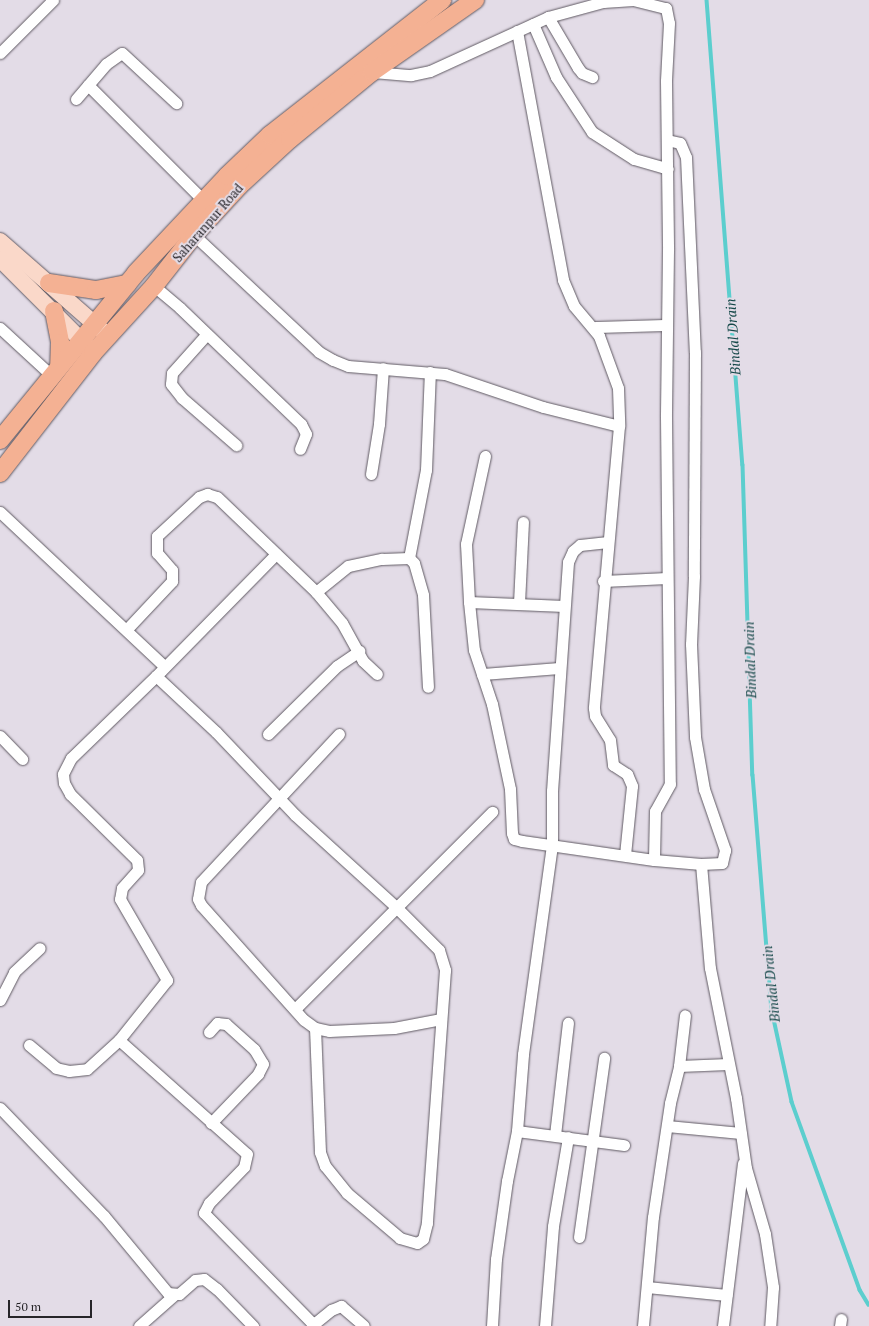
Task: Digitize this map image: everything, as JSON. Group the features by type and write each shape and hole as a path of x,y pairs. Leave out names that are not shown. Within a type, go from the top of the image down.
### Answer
{"main road":[{"name":"Saharanpur Road","path":"0,473 87,346 95,323 127,284 204,200 270,135 442,0"},
{"name":"Saharanpur Road","path":"0,440 55,370 87,346 108,336 154,286 194,235 239,186 290,139 372,72 475,0"},
{"path":"49,283 96,290 127,284"},
{"path":"54,311 60,343 55,370"}],"street":[{"path":"0,53 53,0"},
{"path":"355,67 372,72 411,75 430,71 548,17 619,1 640,2 666,8 669,23 666,82 668,169 667,578 670,784 655,811 654,860"},
{"path":"548,17 578,68 592,77"},
{"path":"533,24 556,77 592,132 634,159 668,169"},
{"path":"517,31 560,268 574,306 594,327 618,388 619,426 603,582 594,708 595,716 610,740 613,765 628,774 632,786 625,855"},
{"path":"76,99 106,64 122,52 176,103"},
{"path":"88,85 204,200"},
{"path":"485,456 466,544 469,602 474,650 498,728 510,789 512,833 514,839 654,860 701,864 722,862 725,850 704,788 695,737 691,651 694,576 695,352 686,157 680,143 667,140"},
{"path":"194,235 319,352 348,366 445,374 543,407 619,426"},
{"path":"0,240 108,336"},
{"path":"0,259 54,311 87,346"},
{"path":"154,286 305,429 306,439 300,449"},
{"path":"594,327 667,325"},
{"path":"0,328 55,370"},
{"path":"206,335 172,373 171,384 178,395 236,445"},
{"path":"371,474 379,424 383,368"},
{"path":"409,558 426,470 430,372"},
{"path":"127,629 172,581 172,570 157,552 157,536 203,495 217,497 316,592 342,623 366,665 377,674"},
{"path":"0,512 127,629 164,666"},
{"path":"519,603 523,522"},
{"path":"492,1326 496,1259 507,1181 517,1131 523,1054 552,844 552,791 568,562 572,551 580,545 608,542"},
{"path":"29,1044 56,1068 69,1071 87,1069 119,1040 167,980 120,899 122,888 138,870 137,860 70,794 64,783 63,774 71,758 156,676 164,666 276,554"},
{"path":"316,592 348,566 382,558 409,558 414,563 423,595 428,687"},
{"path":"603,582 667,578"},
{"path":"469,602 564,606"},
{"path":"268,734 337,666 359,651"},
{"path":"482,674 560,668"},
{"path":"156,676 216,732 279,798 396,907 439,950 445,970 426,1231 423,1239 417,1243 400,1238 347,1193 325,1166 320,1152 315,1028"},
{"path":"338,734 201,882 198,899 201,905 295,1009 315,1028 329,1030 394,1028 441,1019"},
{"path":"0,736 22,759"},
{"path":"295,1009 492,812"},
{"path":"701,864 710,968 744,1155 765,1234 773,1293 770,1326"},
{"path":"0,1000 14,972 40,948"},
{"path":"643,1326 653,1217 666,1126 679,1066 685,1015"},
{"path":"208,1032 217,1023 230,1026 254,1049 263,1064 258,1074 211,1123"},
{"path":"555,1135 568,1023"},
{"path":"119,1040 244,1151 248,1159 244,1167 206,1207 204,1213 208,1218 311,1322 315,1323 331,1310 341,1306 364,1326"},
{"path":"579,1237 604,1058"},
{"path":"679,1066 728,1064"},
{"path":"0,1108 104,1216 165,1290 174,1295"},
{"path":"666,1126 741,1134"},
{"path":"517,1131 624,1145"},
{"path":"545,1326 553,1226 568,1137"},
{"path":"723,1326 744,1155"},
{"path":"140,1326 174,1295 179,1294 195,1280 204,1279 217,1289 254,1326"},
{"path":"647,1287 727,1296"}],"waterway":[{"name":"Bindal Drain","path":"707,0 743,465 753,775 772,1010 792,1102 860,1290 869,1305"}]}
